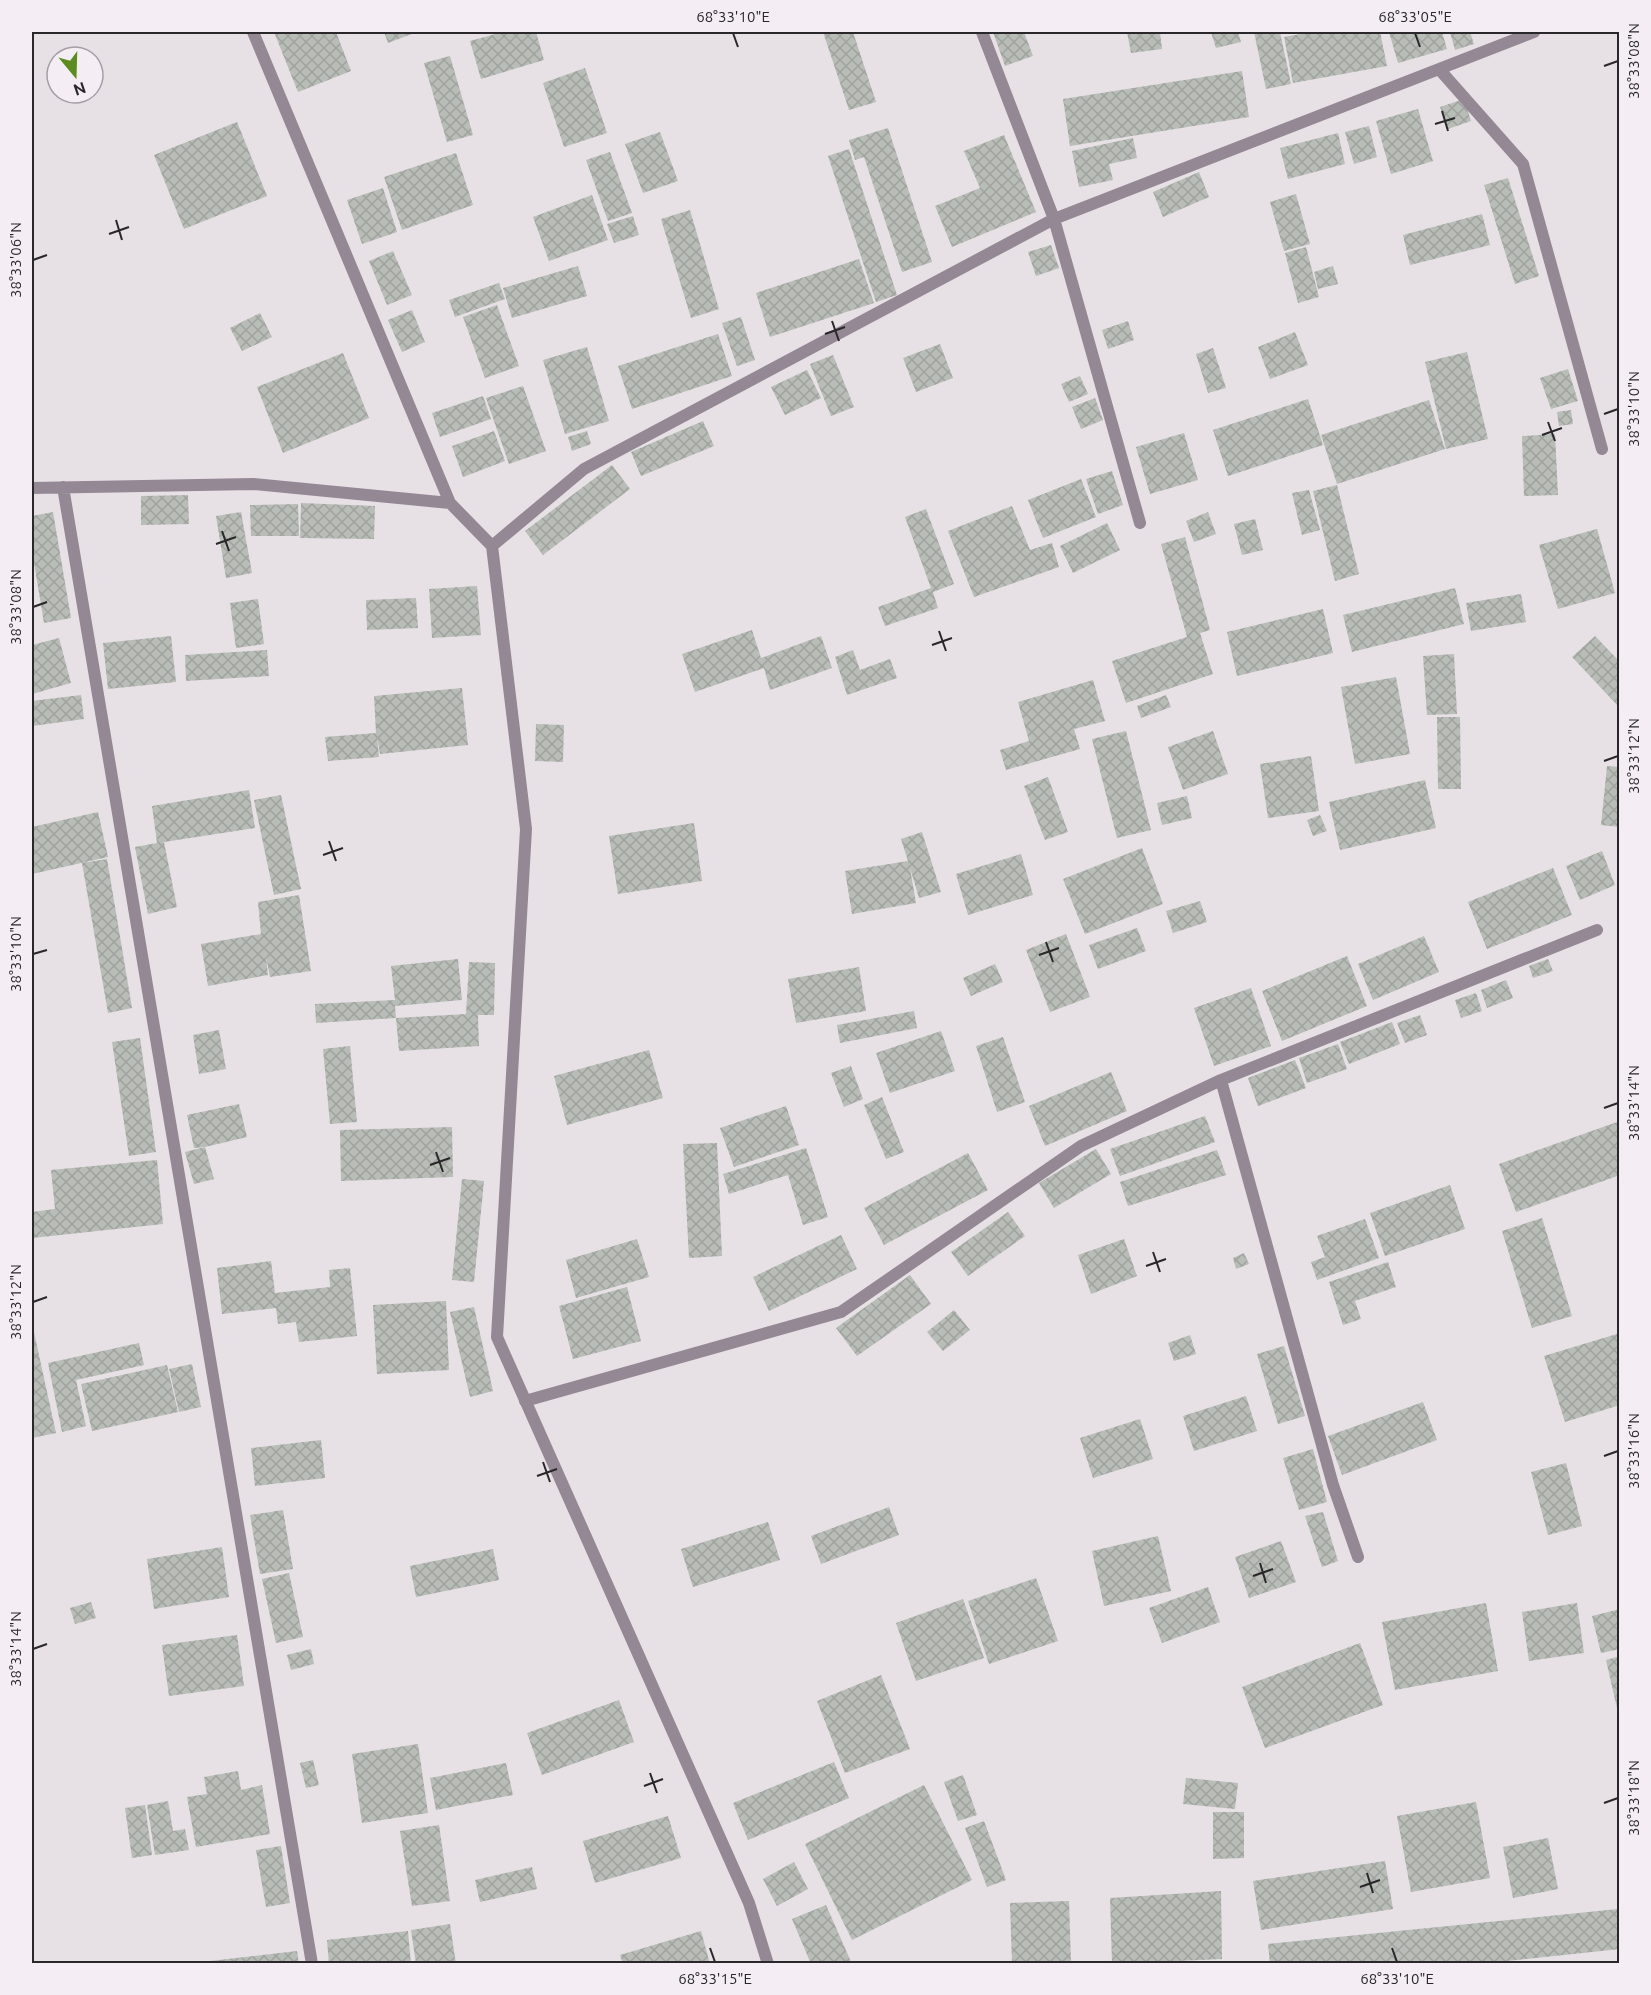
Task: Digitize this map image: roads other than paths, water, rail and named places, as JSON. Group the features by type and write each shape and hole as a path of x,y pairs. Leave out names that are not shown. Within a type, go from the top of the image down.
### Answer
{"street":[{"path":"253,32 450,503 492,546 526,829 497,1337 749,1903 768,1964"},
{"path":"982,32 1054,219 1140,523"},
{"path":"492,546 584,469 1054,219 1534,32"},
{"path":"1439,69 1523,164 1602,449"},
{"path":"32,488 253,484 450,503"},
{"path":"63,487 312,1964"},
{"path":"525,1401 841,1312 1082,1146 1221,1080 1598,930"},
{"path":"1221,1080 1333,1485 1358,1557"}]}
